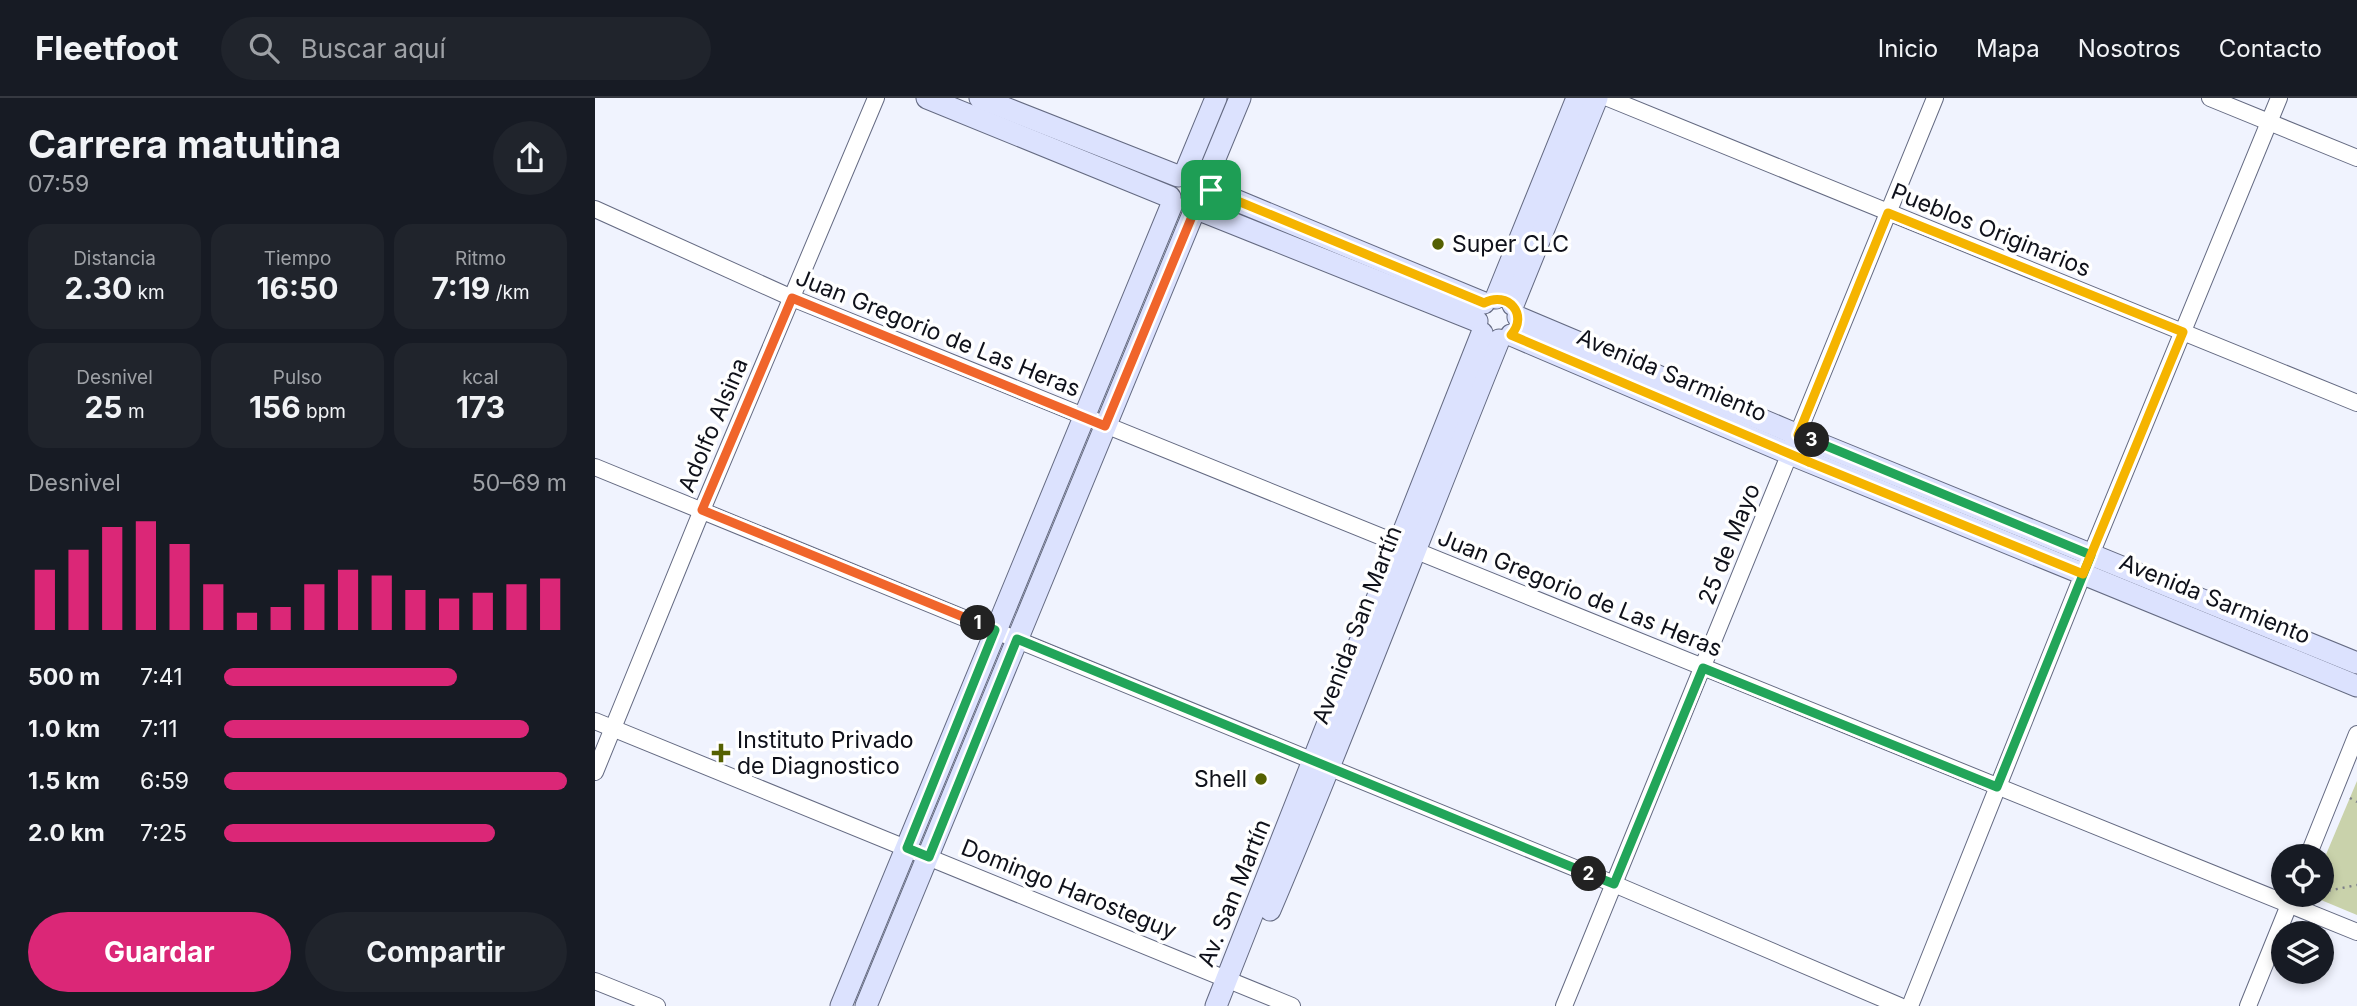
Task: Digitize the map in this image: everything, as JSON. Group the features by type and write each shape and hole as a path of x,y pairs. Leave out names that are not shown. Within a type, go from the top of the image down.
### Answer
{"main road":[{"path":"927,98 1171,200 1184,213 1197,212"},
{"path":"980,98 1182,175 1197,173 1209,185"},
{"path":"841,1006 1084,417 1171,200 1170,188 1182,175 1216,98"},
{"path":"866,1006 1105,426 1197,212 1209,202 1209,185 1240,98"},
{"name":"Avenida San Martín","path":"1498,319 1577,98"},
{"name":"Avenida San Martín","path":"1230,1006 1233,981 1323,765 1406,547 1498,319 1597,98"},
{"name":"Avenida Sarmiento","path":"1209,185 1498,319 2087,564 2357,686"},
{"name":"Avenida Sarmiento","path":"1197,212 1498,319"},
{"name":"Avenida Sarmiento","path":"2087,564 2357,663"},
{"name":"Av. San Martín","path":"1216,1006 1233,981"}],"street":[{"name":"Adolfo Alsina","path":"595,772 876,98"},
{"name":"Pueblos Originarios","path":"1608,98 2357,403"},
{"name":"25 de Mayo","path":"1564,1006 1935,98"},
{"path":"2210,98 2357,158"},
{"path":"1910,1006 2087,564 2279,98"},
{"name":"Juan Gregorio de Las Heras","path":"595,209 792,298 1105,426 1997,787 2271,891"},
{"path":"595,467 1614,884 1900,1006"},
{"name":"Domingo Harosteguy","path":"595,721 1292,1006"},
{"path":"2313,844 2357,734"},
{"path":"2248,1006 2288,907"},
{"name":"Juan Gregorio de Las Heras","path":"2307,907 2357,932"},
{"path":"595,981 657,1006"}],"path":[{"path":"2350,798 2357,802"},
{"path":"2334,890 2357,885"}],"green space":[{"path":"2357,781 2357,915 2334,905 2334,844 2330,844"}],"place":[{"name":"Super CLC","path":"1438,244"},
{"name":"Instituto Privado de Diagnostico","path":"721,753"},
{"name":"Shell","path":"1261,779"}],"route":[{"path":"1211,190 1206,207 1193,214 1105,426 792,298 702,510 995,630 907,848 929,857 1017,639 1614,884 1703,668 1997,787 2091,555 1798,435 1888,213 2183,332 2091,555 2083,574 1790,454 1511,335 1517,327 1518,317 1510,302 1496,298 1484,303 1211,190"}]}
